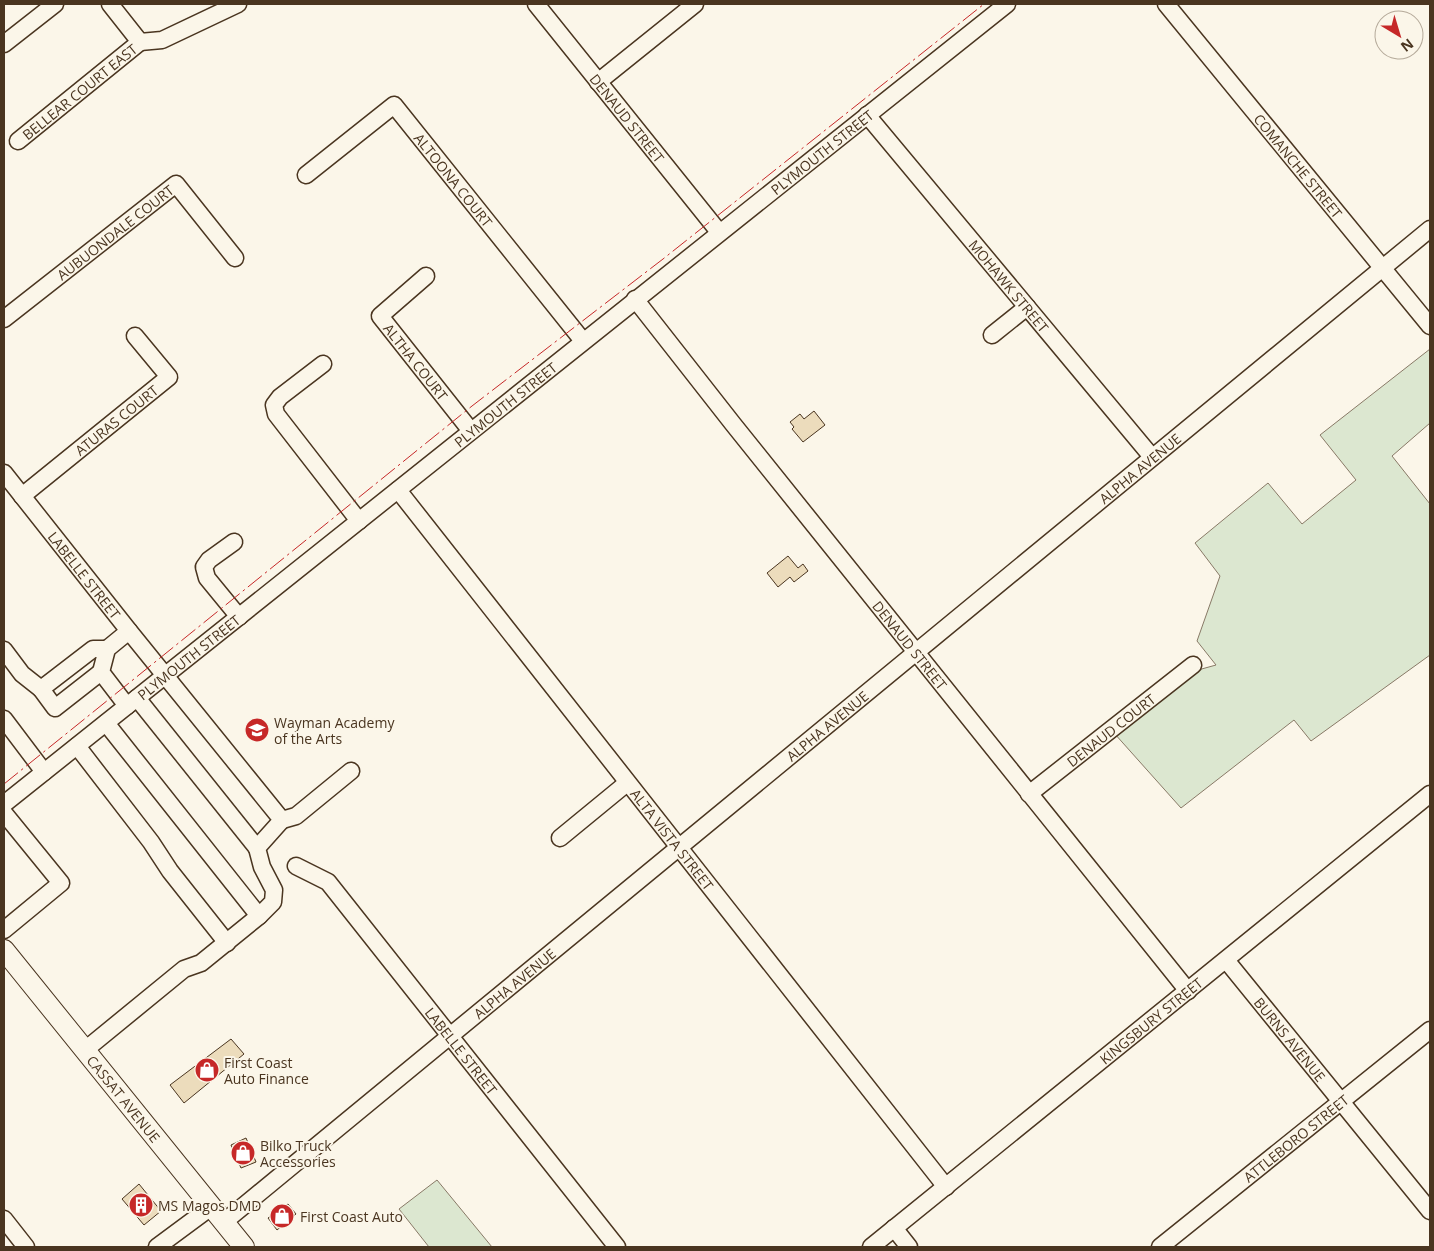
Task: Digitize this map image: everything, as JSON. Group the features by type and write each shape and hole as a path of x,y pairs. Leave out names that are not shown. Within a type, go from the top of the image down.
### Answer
{"main road":[{"name":"CASSAT AVENUE","path":"4,950 244,1247"}],"street":[{"path":"4,44 54,4"},
{"path":"110,4 140,42 162,40 238,4"},
{"name":"DENAUD STREET","path":"536,4 719,232"},
{"path":"598,82 695,4"},
{"name":"PLYMOUTH STREET","path":"4,806 106,722 1006,4"},
{"name":"COMANCHE STREET","path":"1166,4 1430,326"},
{"name":"BELLEAR COURT EAST","path":"18,140 140,42"},
{"name":"ALTOONA COURT","path":"306,175 394,105 583,341"},
{"name":"MOHAWK STREET","path":"868,116 1152,457"},
{"name":"AUBUONDALE COURT","path":"4,319 176,184 235,258"},
{"name":"ALPHA AVENUE","path":"157,1247 218,1214 450,1037 1430,229"},
{"name":"ALTHA COURT","path":"426,276 380,316 471,431"},
{"name":"DENAUD STREET","path":"635,299 1188,991"},
{"path":"992,335 1027,307"},
{"name":"ATURAS COURT","path":"22,496 169,377 135,336"},
{"path":"323,364 280,398 274,405 276,414 359,521"},
{"name":"LABELLE STREET","path":"4,473 282,820"},
{"name":"ALTA VISTA STREET","path":"398,490 946,1187"},
{"path":"234,542 209,560 204,567 207,578 239,617"},
{"path":"4,650 22,674 40,689 55,708 101,672 107,649 129,631"},
{"path":"40,689 93,649 107,649"},
{"name":"DENAUD COURT","path":"1029,794 1193,665"},
{"path":"85,1050 184,970 201,963 259,916 273,902 274,890 262,867 258,848 132,702 101,672"},
{"path":"4,719 44,772"},
{"path":"106,722 259,916"},
{"path":"77,746 152,842 170,871 226,943"},
{"path":"258,848 282,820 296,816 351,771"},
{"path":"560,838 628,783"},
{"name":"KINGSBURY STREET","path":"871,1247 1430,794"},
{"path":"4,806 61,883 4,930"},
{"name":"LABELLE STREET","path":"296,866 328,882 617,1247"},
{"name":"BURNS AVENUE","path":"1226,960 1430,1212"},
{"name":"ATTLEBORO STREET","path":"1160,1247 1430,1030"},
{"path":"4,1219 26,1247"},
{"path":"894,1228 909,1247"}],"green space":[{"path":"1430,349 1430,423 1392,456 1430,504 1430,655 1311,741 1294,720 1181,808 1114,733 1198,670 1216,665 1197,641 1220,576 1195,543 1268,483 1302,524 1356,480 1320,435"},
{"path":"437,1180 492,1247 429,1247 399,1209"}],"building":[{"path":"814,411 825,425 803,442 792,429 794,427 790,422 800,414 804,419"},
{"path":"788,556 798,568 803,564 808,571 794,582 790,577 778,587 767,573"},
{"name":"First Coast Auto Finance","path":"231,1039 244,1054 184,1103 170,1085"},
{"name":"Bilko Truck Accessories","path":"246,1138 256,1162 241,1168 231,1145"},
{"name":"MS Magos DMD","path":"139,1184 161,1211 144,1225 122,1199"},
{"name":"First Coast Auto","path":"288,1204 296,1214 277,1230 268,1218"}],"power":[{"path":"4,784 472,406 663,259 984,4"}],"place":[{"name":"Wayman Academy of the Arts","path":"257,730"},
{"name":"First Coast Auto Finance","path":"207,1070"},
{"name":"Bilko Truck Accessories","path":"243,1153"},
{"name":"MS Magos DMD","path":"141,1205"},
{"name":"First Coast Auto","path":"282,1216"}]}
